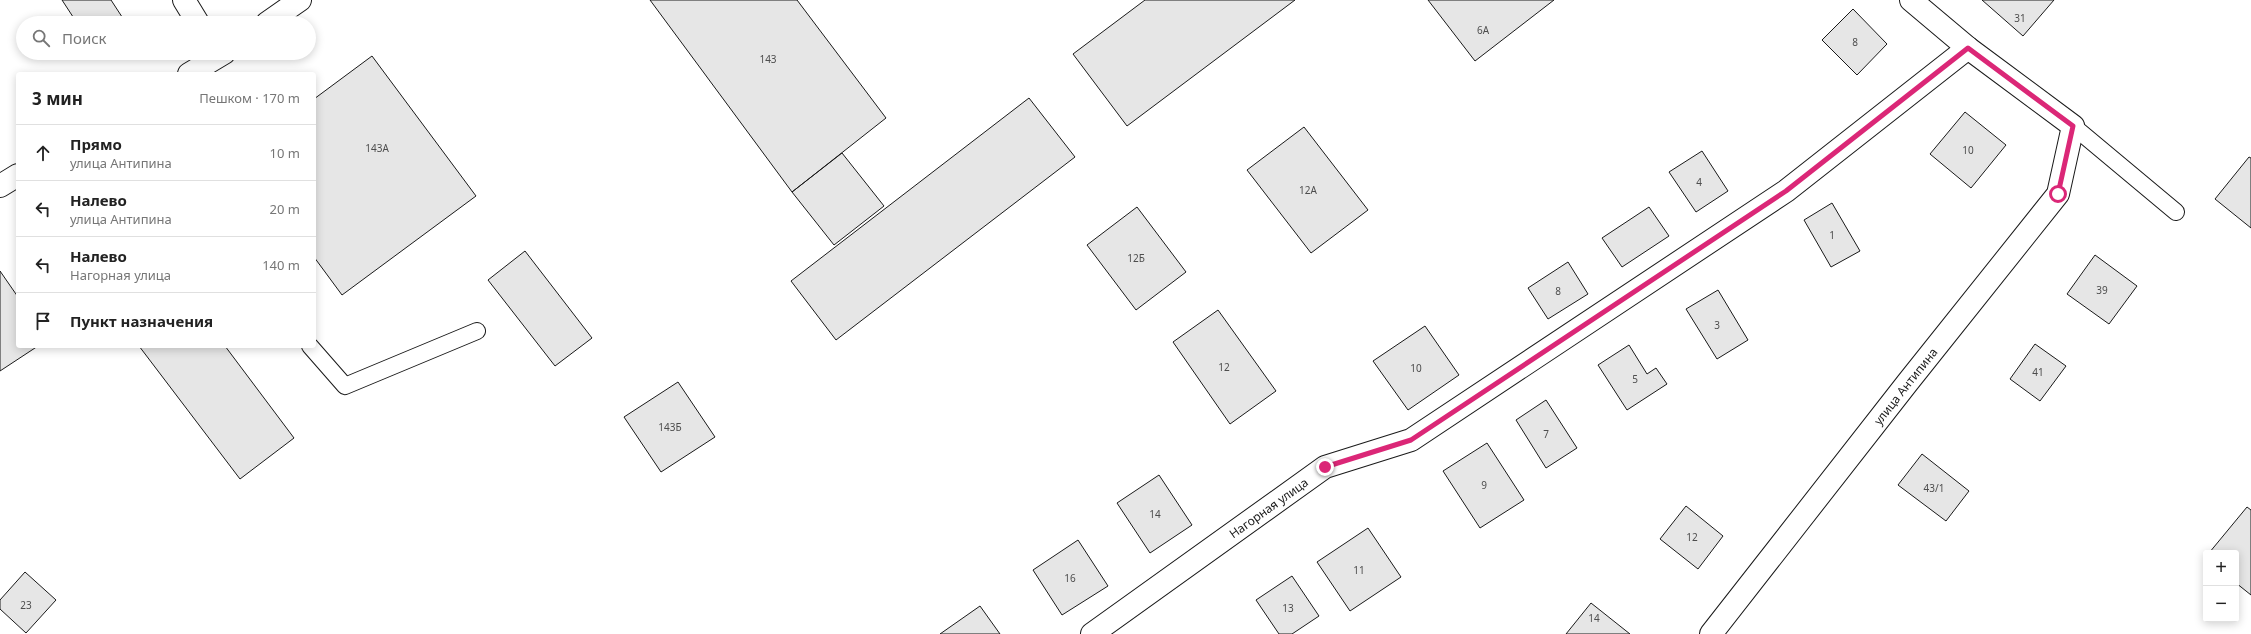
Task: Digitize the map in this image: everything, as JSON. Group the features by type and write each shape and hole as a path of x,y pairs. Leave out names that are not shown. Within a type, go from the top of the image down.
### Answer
{"street":[{"path":"184,0 194,16"},
{"path":"277,16 300,0"},
{"path":"1911,0 1968,48 2073,126"},
{"name":"Нагорная улица","path":"1092,634 1325,467 1411,440 1779,196 1968,48"},
{"path":"192,72 211,60"},
{"name":"улица Антипина","path":"1711,634 1908,382 2058,194 2073,126"},
{"path":"0,186 16,176"}],"lane":[{"path":"2073,126 2176,212"},
{"path":"312,348 345,386 477,331"}],"building":[{"path":"62,0 111,0 121,16 72,16"},
{"path":"650,0 797,0 886,118 792,192"},
{"path":"1145,0 1295,0 1127,126 1073,54"},
{"path":"1428,0 1554,0 1475,61"},
{"path":"1982,0 2054,0 2023,36"},
{"path":"1853,9 1887,44 1857,75 1822,40"},
{"path":"372,56 476,196 342,295 316,260 316,98"},
{"path":"1029,98 1075,157 836,340 791,281"},
{"path":"1965,112 2006,145 1971,188 1930,154"},
{"path":"1304,127 1368,210 1311,253 1247,170"},
{"path":"1702,151 1728,191 1696,212 1669,172"},
{"path":"842,153 884,206 834,245 792,192"},
{"path":"2249,157 2251,158 2251,228 2215,199"},
{"path":"1832,203 1860,251 1831,267 1804,220"},
{"path":"1137,207 1186,272 1136,310 1087,245"},
{"path":"1649,207 1669,236 1622,267 1602,238"},
{"path":"525,251 592,338 555,366 488,280"},
{"path":"2095,255 2137,286 2109,324 2067,294"},
{"path":"1568,262 1588,294 1548,319 1528,288"},
{"path":"0,271 16,294 16,348 35,348 0,371"},
{"path":"1718,290 1748,340 1717,359 1686,309"},
{"path":"1218,310 1276,391 1230,424 1173,342"},
{"path":"1425,326 1459,375 1408,410 1373,361"},
{"path":"2035,344 2066,366 2040,401 2010,379"},
{"path":"1629,345 1647,374 1656,368 1667,384 1627,410 1598,365"},
{"path":"141,348 226,348 294,438 240,479"},
{"path":"678,382 715,437 661,472 624,417"},
{"path":"1546,400 1577,448 1546,468 1516,420"},
{"path":"1487,443 1524,500 1480,528 1443,471"},
{"path":"1922,454 1969,491 1946,521 1898,485"},
{"path":"1159,475 1192,525 1150,553 1117,503"},
{"path":"1686,506 1723,536 1698,569 1660,539"},
{"path":"2247,507 2251,510 2251,595 2239,585 2239,550 2211,550"},
{"path":"1368,528 1401,577 1350,611 1317,562"},
{"path":"1078,540 1108,586 1062,615 1033,570"},
{"path":"25,572 56,600 26,633 0,609 0,600"},
{"path":"1292,576 1319,616 1292,634 1279,634 1256,600"},
{"path":"1591,603 1630,634 1566,634"},
{"path":"980,606 1000,634 940,634"}],"route":[{"path":"1325,467 1411,440 1786,191 1968,48 2073,126 2058,194"}]}
